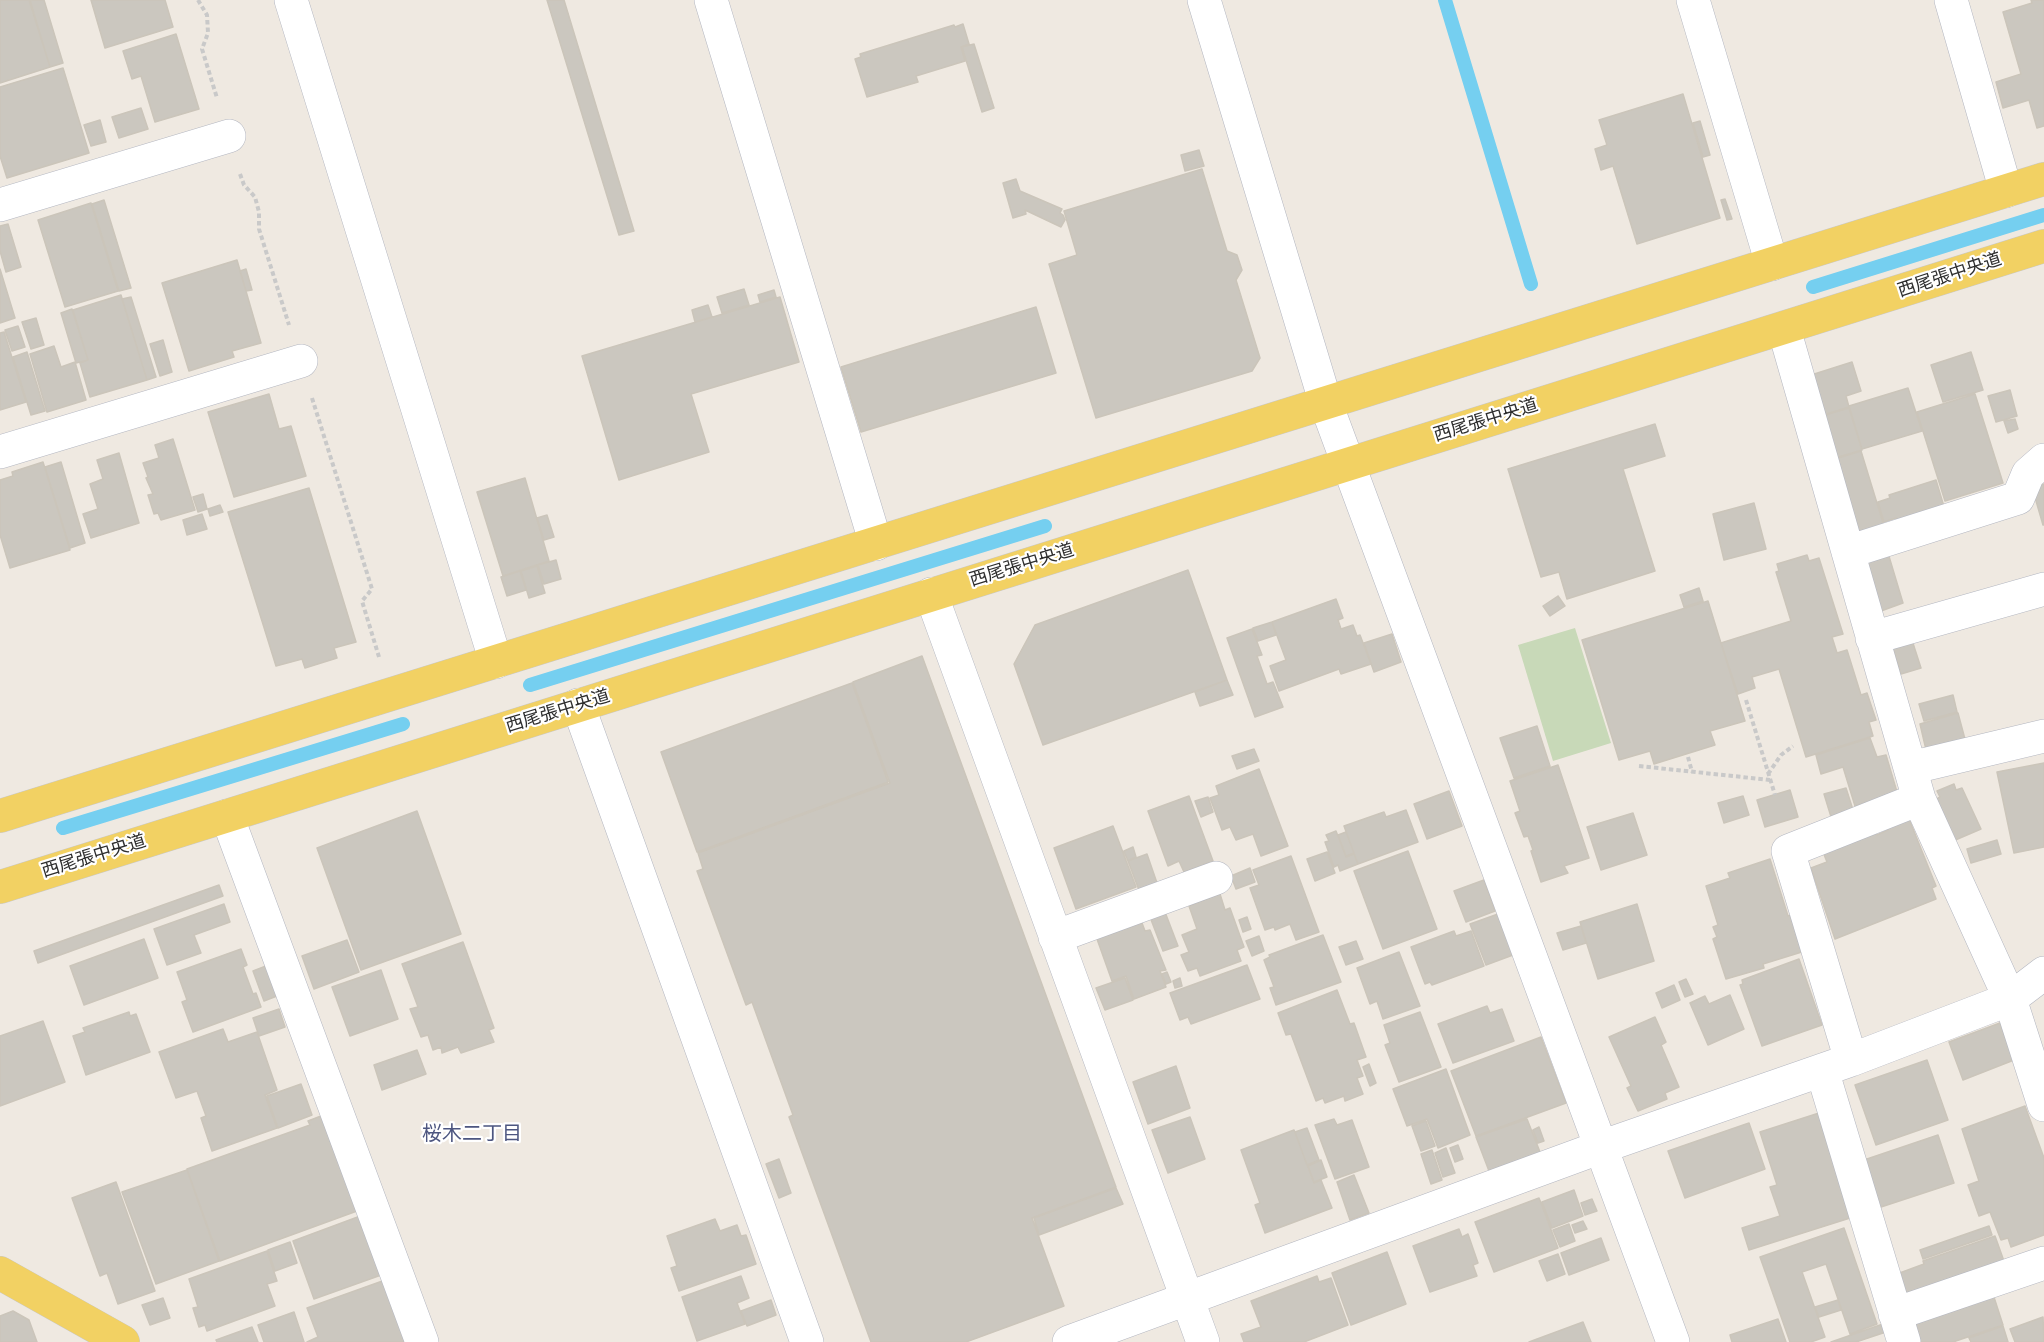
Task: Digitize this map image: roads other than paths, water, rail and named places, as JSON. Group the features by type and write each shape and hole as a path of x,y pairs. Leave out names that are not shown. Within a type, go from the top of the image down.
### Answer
{"main road":[{"path":"0,816 2044,180"},
{"name":"西尾張中央道","path":"0,887 2044,246"},
{"path":"0,1273 123,1342"}],"street":[{"path":"291,0 496,662"},
{"path":"711,0 876,544"},
{"path":"1204,0 1326,404 1673,1342"},
{"path":"1693,0 1772,264"},
{"path":"1951,0 2006,191"},
{"path":"0,205 229,136"},
{"path":"1784,329 1919,799 2010,999 2044,1105"},
{"path":"0,452 301,361"},
{"path":"1848,552 2018,498 2028,474 2044,460"},
{"path":"1872,638 2044,589"},
{"path":"931,594 1203,1342"},
{"path":"578,705 807,1342"},
{"path":"1910,768 2044,736"},
{"path":"1919,799 1788,851 1899,1328 2044,1263"},
{"path":"227,816 422,1342"},
{"path":"1055,937 1216,878"},
{"path":"1069,1342 1601,1147 1837,1065 2010,999 2044,973"}],"waterway":[{"path":"1445,0 1531,284"},
{"path":"1813,287 2044,215"},
{"path":"530,685 1045,526"},
{"path":"63,828 403,724"}],"district":[{"name":"桜木二丁目","path":"472,1135"}]}
